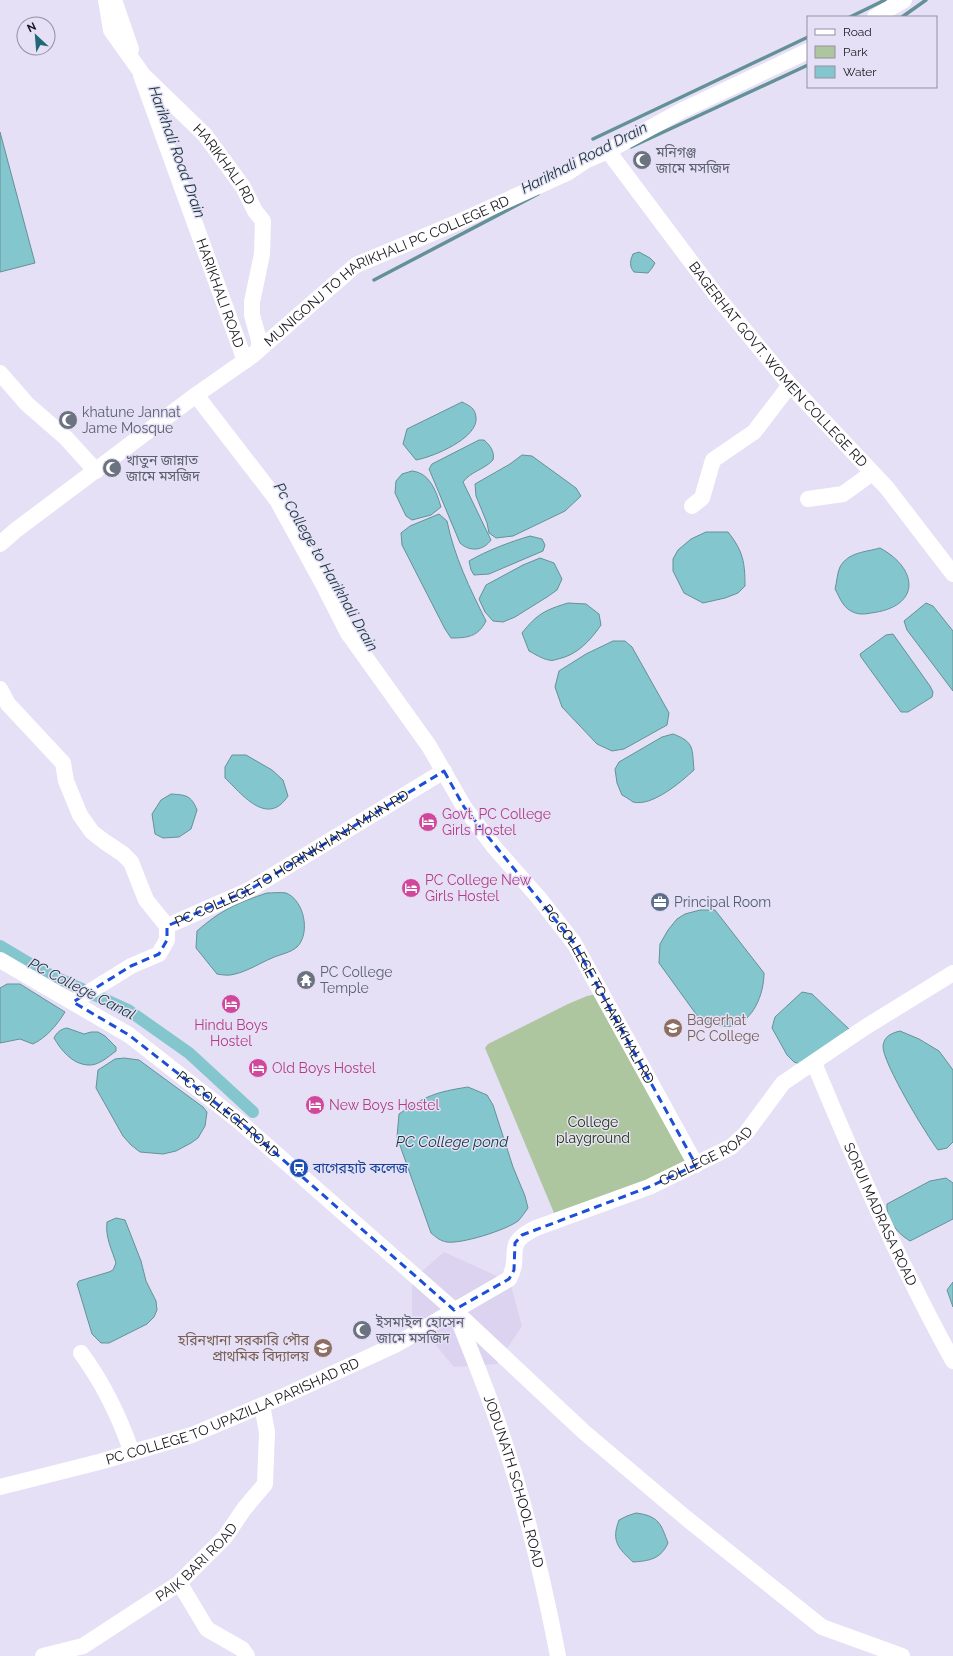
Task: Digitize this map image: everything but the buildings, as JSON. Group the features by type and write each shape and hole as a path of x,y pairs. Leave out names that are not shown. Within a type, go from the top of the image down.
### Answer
{"street":[{"name":"HARIKHALI RD","path":"106,0 111,30 143,75 205,135 243,187 255,211 263,221 262,254 252,302 252,315 259,340 259,349 249,358"},
{"name":"HARIKHALI ROAD","path":"114,0 249,358"},
{"path":"877,16 904,0"},
{"name":"MUNIGONJ TO HARIKHALI PC COLLEGE RD","path":"0,544 16,530 196,395 249,358 356,265 454,224 567,173 681,111 807,52"},
{"name":"BAGERHAT GOVT. WOMEN COLLEGE RD","path":"608,151 719,299 790,385 887,488 953,574"},
{"path":"0,373 27,404 66,438 96,471"},
{"path":"692,506 702,498 713,460 754,432 790,385"},
{"name":"PC COLLEGE TO HARIKHALI RD","path":"196,395 277,500 348,633 429,746 464,807 494,847 539,898 574,942 696,1165"},
{"path":"808,499 843,494 872,473"},
{"path":"0,689 8,704 63,763 66,781 80,815 92,832 123,854 131,862 146,900 167,926"},
{"name":"PC COLLEGE TO HORINKHANA MAIN RD","path":"73,1002 131,966 159,954 167,940 167,926 249,890 444,771"},
{"name":"PC COLLEGE ROAD","path":"0,960 129,1035 240,1122 454,1310 584,1432 692,1523 822,1627 902,1656"},
{"name":"COLLEGE ROAD","path":"454,1310 510,1279 514,1270 515,1243 522,1235 536,1228 649,1187 719,1153 746,1133 783,1083 864,1028 953,973"},
{"name":"SORUI MADRASA ROAD","path":"814,1063 849,1147 894,1247 923,1307 953,1361"},
{"name":"PC COLLEGE TO UPAZILLA PARISHAD RD","path":"0,1487 132,1453 192,1435 395,1345 454,1310"},
{"name":"JODUNATH SCHOOL ROAD","path":"454,1310 493,1408 520,1494 546,1595 558,1656"},
{"path":"81,1353 96,1372 122,1425 132,1453"},
{"name":"PAIK BARI ROAD","path":"43,1656 83,1646 172,1588 178,1584 225,1536 244,1509 265,1484 267,1432 262,1405"},
{"name":"PAIK BARI ROAD","path":"183,1589 207,1629 242,1649 247,1656"}],"highlighted area":[{"path":"444,771 464,807 574,943 696,1165 649,1187 522,1235 515,1243 514,1270 509,1279 454,1310 240,1122 129,1035 73,1002 131,966 159,954 167,940 167,926 249,890"}],"shaded area":[{"path":"444,1252 510,1282 522,1326 497,1364 454,1367 412,1317 412,1280"}],"green space":[{"name":"College playground","path":"597,994 685,1158 685,1167 554,1213 485,1048 488,1044 568,1004 587,996"}],"water":[{"path":"0,132 35,263 0,272"},
{"path":"639,252 650,258 655,263 648,273 634,272 631,268 633,254"},
{"path":"462,402 475,411 475,425 470,432 463,439 443,451 416,460 403,444 407,429"},
{"path":"479,440 484,440 490,446 493,451 493,460 463,482 491,540 488,544 480,548 472,549 460,543 429,469 432,464"},
{"path":"522,455 532,456 576,488 581,496 565,511 513,536 496,538 489,533 487,523 476,496 475,484 510,464"},
{"path":"412,471 418,472 428,479 437,495 441,507 431,515 412,520 406,516 395,493 396,481 402,474"},
{"path":"439,514 447,521 458,560 468,585 486,621 483,626 472,636 451,638 402,545 401,533 410,526"},
{"path":"706,532 728,532 737,545 744,563 745,586 738,593 725,598 703,603 684,593 673,571 673,559 678,550 691,539"},
{"path":"530,536 542,539 545,545 543,551 489,574 474,575 469,561 484,553"},
{"path":"880,548 893,557 902,566 907,576 909,586 906,595 899,603 887,609 867,614 855,613 844,605 835,589 839,569 843,562 852,555"},
{"path":"540,558 554,563 562,579 557,590 515,617 503,622 493,621 485,612 479,599 486,585 523,565"},
{"path":"568,603 586,604 599,614 601,625 577,651 565,657 554,660 544,659 529,651 522,633 537,617 553,608"},
{"path":"926,603 933,606 953,631 953,691 907,630 904,621"},
{"path":"893,634 933,692 932,697 908,712 901,712 860,654 886,635"},
{"path":"613,641 625,641 632,647 669,713 667,725 624,749 612,751 597,744 562,707 555,687 559,671 586,654"},
{"path":"673,734 689,743 692,751 694,770 682,781 649,801 641,803 633,802 622,795 617,783 615,769 619,762 662,737"},
{"path":"232,755 246,755 272,770 283,780 288,796 280,805 272,809 255,805 246,799 225,778 225,767"},
{"path":"171,794 187,797 193,801 197,810 191,829 179,837 163,838 155,834 152,814 161,800"},
{"path":"267,893 286,893 297,902 304,917 304,934 301,941 297,947 291,951 240,973 230,975 217,974 196,948 197,931 222,912 247,900"},
{"path":"700,910 715,910 764,973 764,981 760,997 752,1012 740,1023 732,1026 722,1026 701,1021 659,963 660,944 668,930 677,919 685,914"},
{"path":"7,984 20,984 65,1012 59,1022 43,1038 33,1044 20,1039 0,1043 0,988"},
{"path":"802,992 812,994 849,1029 803,1065 794,1062 787,1055 772,1028 775,1017"},
{"path":"67,1028 84,1034 98,1032 105,1036 116,1047 116,1051 103,1061 92,1065 77,1062 64,1052 54,1038 59,1031"},
{"path":"900,1031 919,1039 939,1051 953,1070 953,1142 947,1148 938,1150 932,1142 906,1099 890,1067 883,1046 887,1037"},
{"path":"124,1058 139,1060 203,1107 207,1112 205,1126 198,1138 176,1151 163,1154 140,1152 131,1145 123,1136 96,1088 98,1070 115,1059"},
{"name":"PC College pond","path":"468,1087 487,1095 493,1105 528,1208 518,1221 512,1225 473,1239 447,1242 440,1240 431,1233 397,1137 399,1114 416,1103 431,1096"},
{"path":"946,1178 953,1183 953,1219 910,1241 893,1226 888,1215 887,1204 930,1181"},
{"path":"116,1218 125,1220 141,1261 146,1281 156,1301 157,1310 154,1317 147,1324 109,1343 101,1343 92,1334 77,1284 79,1281 113,1270 116,1263 109,1243 107,1222"},
{"path":"953,1282 953,1307 947,1290"},
{"path":"636,1513 650,1516 658,1522 668,1543 662,1553 658,1556 649,1560 633,1562 617,1544 616,1533 619,1520"}],"waterway":[{"name":"Harikhali Road Drain","path":"852,16 885,0"},
{"name":"Harikhali Road Drain","path":"903,16 926,0"},
{"name":"Harikhali Road Drain","path":"593,139 807,37"},
{"name":"Harikhali Road Drain","path":"631,147 807,65"},
{"name":"Harikhali Road Drain","path":"374,280 538,194"},
{"name":"PC College Canal","path":"0,946 42,971 128,1010 189,1053 253,1112"}],"place":[{"name":"মনিগঞ্জ জামে মসজিদ","path":"642,160"},
{"name":"khatune Jannat Jame Mosque","path":"68,420"},
{"name":"খাতুন জান্নাত জামে মসজিদ","path":"112,468"},
{"name":"Govt. PC College Girls Hostel","path":"428,822"},
{"name":"PC College New Girls Hostel","path":"411,888"},
{"name":"Principal Room","path":"660,902"},
{"name":"PC College Temple","path":"306,980"},
{"name":"Hindu Boys Hostel","path":"231,1004"},
{"name":"Bagerhat PC College","path":"673,1028"},
{"name":"Old Boys Hostel","path":"258,1068"},
{"name":"New Boys Hostel","path":"315,1105"},
{"name":"বাগেরহাট কলেজ","path":"299,1168"},
{"name":"ইসমাইল হোসেন জামে মসজিদ","path":"362,1330"},
{"name":"হরিনখানা সরকারি পৌর প্রাথমিক বিদ্যালয়","path":"323,1348"}],"water label":[{"name":"Pc College to Harikhali Drain","path":"326,567"}]}
